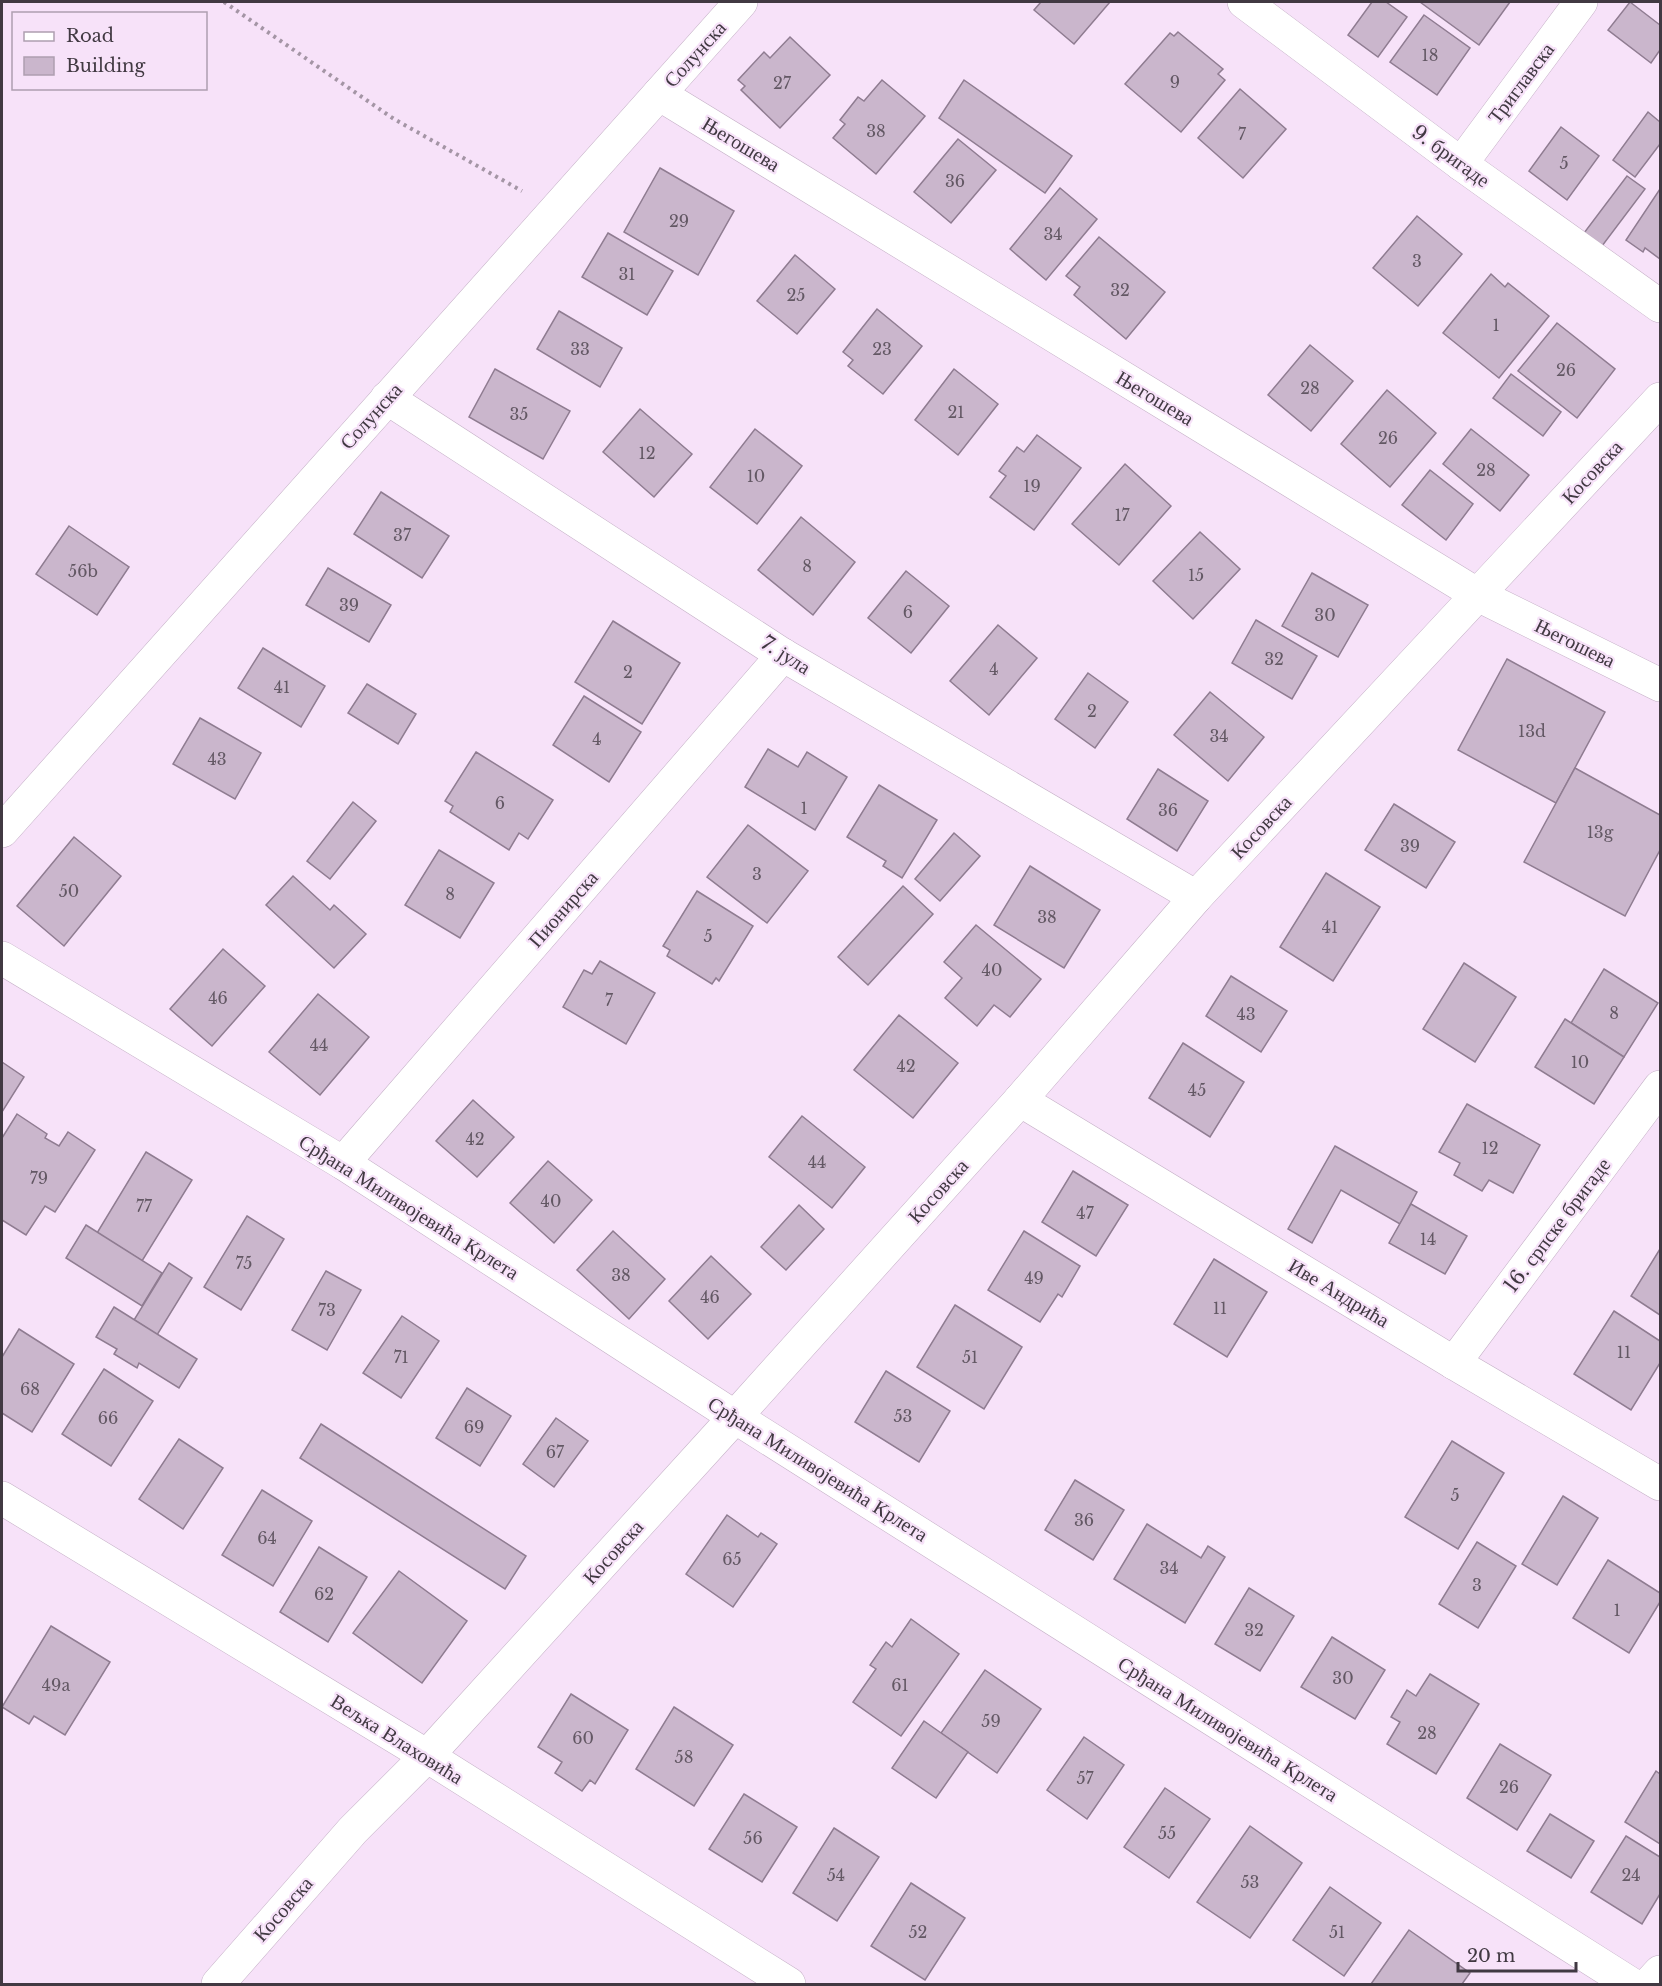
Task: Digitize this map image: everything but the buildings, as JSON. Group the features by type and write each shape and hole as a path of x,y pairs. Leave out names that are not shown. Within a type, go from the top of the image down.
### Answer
{"street":[{"name":"Солунска","path":"2,831 741,2"},
{"name":"9. бригаде","path":"1244,2 1461,164 1660,306"},
{"name":"Триглавска","path":"1461,164 1581,2"},
{"name":"Његошева","path":"659,94 1478,595 1660,685"},
{"name":"7. јула","path":"387,398 783,655 1196,897"},
{"name":"Косовска","path":"218,1984 345,1838 427,1756 735,1417 1020,1100 1196,897 1660,399"},
{"name":"Пионирска","path":"343,1163 783,655"},
{"name":"Срђана Миливојевића Крлета","path":"2,958 343,1163 735,1417 1632,1984"},
{"name":"16. српске бригаде","path":"1454,1363 1660,1086"},
{"name":"Иве Андрића","path":"1020,1100 1454,1363 1660,1484"},
{"name":"Вељка Влаховића","path":"2,1498 427,1756 789,1984"},
{"path":"1649,1984 1660,1972"}],"path":[{"path":"224,2 394,119 554,210"}]}
